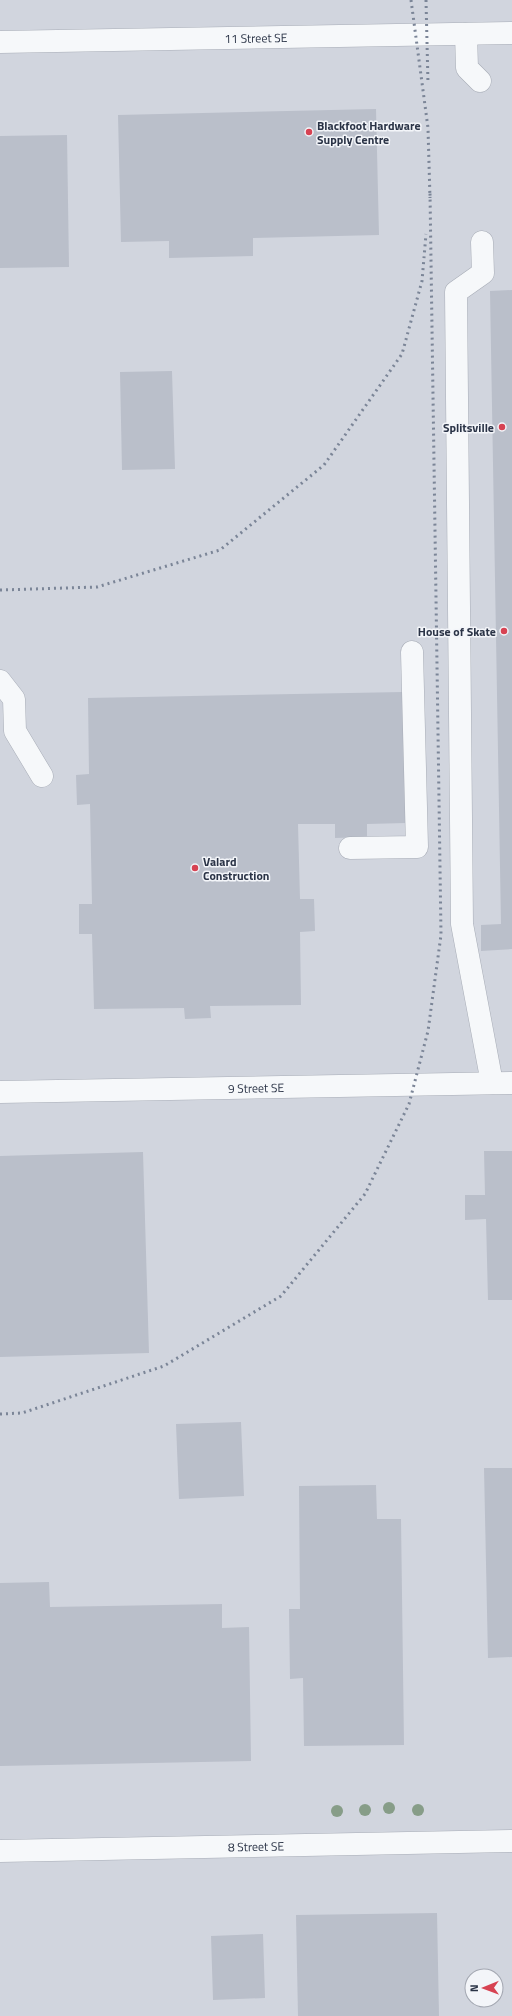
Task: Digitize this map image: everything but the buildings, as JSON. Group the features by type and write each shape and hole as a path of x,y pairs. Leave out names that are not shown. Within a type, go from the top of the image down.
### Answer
{"street":[{"name":"11 Street SE","path":"0,42 512,33"},
{"path":"466,34 467,68 480,81"},
{"path":"482,242 483,273 456,292 462,924 476,993 502,1083"},
{"path":"350,848 417,847 412,652"},
{"path":"0,681 14,699 15,731 42,776"},
{"name":"9 Street SE","path":"0,1092 502,1083"},
{"name":"8 Street SE","path":"0,1851 512,1841"}],"shaded area":[{"path":"0,0 512,0 512,2016 0,2016"}],"railway":[{"path":"411,0 428,128 430,198"},
{"path":"426,0 428,84"},
{"path":"0,1414 22,1413 164,1366 281,1296 365,1194 409,1104 428,1031 441,935 430,193"},
{"path":"0,590 97,587 220,550 324,465 402,354 422,281 426,234"}],"place":[{"name":"Blackfoot Hardware Supply Centre","path":"309,132"},
{"name":"Splitsville","path":"502,427"},
{"name":"House of Skate","path":"504,631"},
{"name":"Valard Construction","path":"195,868"}]}
